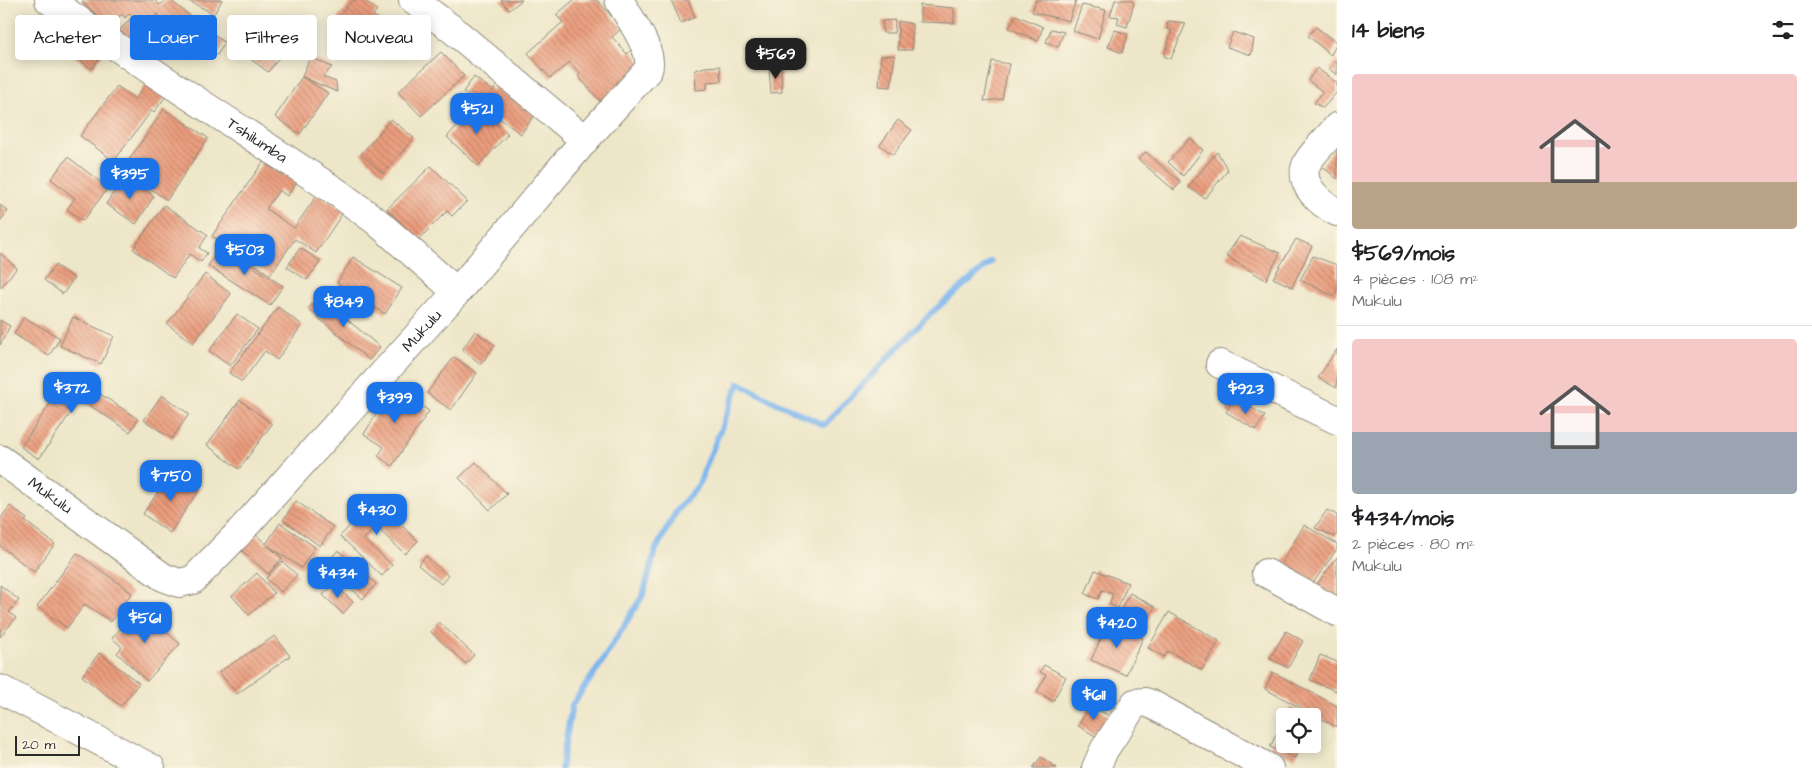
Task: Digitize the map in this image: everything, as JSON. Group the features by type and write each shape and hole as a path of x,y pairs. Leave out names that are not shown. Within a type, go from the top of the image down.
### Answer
{"street":[{"name":"Tshilumba","path":"49,0 159,76 338,193 376,221 457,292"},
{"path":"413,0 452,29 584,140"},
{"name":"Mukulu","path":"0,458 163,577 179,584 193,580 236,536 457,292 584,140 626,96 650,66 648,51 619,0"},
{"path":"1337,127 1306,164 1305,178 1313,196 1337,212"},
{"path":"1220,364 1337,420"},
{"path":"1266,573 1337,612"},
{"path":"0,689 151,768"},
{"path":"1096,768 1104,750 1135,703 1145,702 1152,704 1269,768"}],"building":[{"path":"84,0 154,0 160,5 166,0 170,0 189,15 129,14 125,18 122,14 120,16 97,15 82,2"},
{"path":"187,0 222,0 214,14"},
{"path":"353,0 364,0 377,10 373,15 340,15"},
{"path":"501,0 522,0 509,10"},
{"path":"574,0 597,0 622,28 612,37 627,54 631,50 642,64 600,101 578,76 580,74 570,62 550,78 528,53 563,22 556,15"},
{"path":"671,0 688,0 695,17 681,23"},
{"path":"1036,0 1076,0 1069,21 1032,12"},
{"path":"1115,0 1131,0 1134,3 1127,27 1117,24 1119,17 1110,16"},
{"path":"920,5 954,8 954,23 920,22"},
{"path":"1082,5 1106,10 1098,39 1073,31"},
{"path":"46,10 53,15 42,15"},
{"path":"1016,15 1043,27 1038,41 1009,28"},
{"path":"130,19 130,44 120,36 120,30"},
{"path":"895,20 894,33 883,33 882,21"},
{"path":"898,21 912,24 912,50 898,50"},
{"path":"1168,21 1186,23 1171,59 1164,56 1172,30 1167,29"},
{"path":"1316,27 1337,43 1331,55 1308,36"},
{"path":"1051,29 1064,32 1058,47 1046,42"},
{"path":"1115,30 1128,34 1122,53 1108,47"},
{"path":"1233,32 1254,39 1251,55 1227,47"},
{"path":"217,37 225,43 217,55"},
{"path":"441,52 464,76 421,116 398,92"},
{"path":"778,54 779,64 753,68 752,58"},
{"path":"895,55 891,87 879,86 881,56"},
{"path":"1337,59 1337,75 1329,69"},
{"path":"80,60 98,60 92,69"},
{"path":"252,60 277,60 268,72"},
{"path":"309,60 317,60 332,67 323,77 336,82 337,92 302,77"},
{"path":"992,61 1009,64 1002,99 984,101"},
{"path":"720,66 721,81 707,82 707,89 696,90 695,70"},
{"path":"781,67 782,92 771,93 769,68"},
{"path":"1317,68 1337,83 1337,92 1323,108 1314,103 1323,92 1308,80"},
{"path":"302,77 328,93 300,134 275,117"},
{"path":"474,77 493,91 499,82 538,110 521,134 463,92"},
{"path":"148,81 167,95 154,112 152,110 114,161 80,136 117,86 135,99"},
{"path":"476,105 508,134 478,166 447,137"},
{"path":"164,109 208,138 167,200 122,170"},
{"path":"391,119 414,138 383,174 361,154"},
{"path":"898,120 912,130 893,155 880,145"},
{"path":"1190,138 1203,150 1183,176 1168,162"},
{"path":"1337,145 1337,179 1322,166"},
{"path":"1146,152 1181,182 1174,190 1138,159"},
{"path":"1217,152 1228,170 1205,198 1188,187"},
{"path":"68,157 108,188 83,221 67,209 75,198 51,179"},
{"path":"263,162 284,176 286,173 298,181 287,196 279,190 266,209 294,228 318,194 344,211 316,253 295,239 270,275 212,236"},
{"path":"431,166 467,201 452,216 447,211 418,240 387,209"},
{"path":"124,176 154,196 136,224 106,204"},
{"path":"0,205 8,211 0,221"},
{"path":"164,205 208,235 199,248 207,253 201,262 190,254 173,278 133,249"},
{"path":"1240,236 1280,253 1266,280 1226,256"},
{"path":"1296,239 1312,246 1292,287 1273,278"},
{"path":"221,246 283,286 270,305 208,266"},
{"path":"300,248 321,261 307,280 287,267"},
{"path":"0,253 17,268 0,288"},
{"path":"1313,256 1337,265 1337,291 1334,296 1300,280"},
{"path":"353,257 402,288 385,314 337,283"},
{"path":"55,265 74,278 63,294 44,280"},
{"path":"205,274 231,294 193,343 167,324"},
{"path":"319,296 380,347 369,360 308,309"},
{"path":"278,307 302,325 277,360 265,351 242,382 229,373"},
{"path":"237,314 258,329 230,366 209,351"},
{"path":"24,317 60,338 49,356 14,334"},
{"path":"73,317 114,336 101,364 60,346"},
{"path":"0,320 10,326 0,345"},
{"path":"475,331 495,345 481,364 462,350"},
{"path":"1337,349 1337,388 1318,378"},
{"path":"454,357 477,373 451,410 427,393"},
{"path":"70,374 138,419 130,432 80,399 39,459 21,447"},
{"path":"391,386 429,411 392,466 378,456 384,447 364,434 377,413 374,411"},
{"path":"162,395 189,414 172,439 144,420"},
{"path":"240,400 272,424 239,469 207,445"},
{"path":"1232,402 1250,407 1265,416 1256,430 1226,412"},
{"path":"476,462 507,494 490,510 459,478"},
{"path":"172,471 199,490 170,533 143,514"},
{"path":"375,500 418,541 405,554 376,527 364,539 392,565 382,576 340,536"},
{"path":"296,501 333,527 320,546 283,520"},
{"path":"10,506 27,519 25,521 55,544 34,572 0,546 0,519"},
{"path":"1327,510 1337,515 1337,534 1335,537 1315,528"},
{"path":"280,523 315,547 301,568 267,545 282,558 268,574 239,548 253,532 266,544"},
{"path":"1304,525 1337,544 1337,549 1313,583 1280,566"},
{"path":"338,550 376,584 363,599 325,566"},
{"path":"77,553 132,593 111,622 85,604 67,628 37,607"},
{"path":"426,556 448,576 441,584 418,565"},
{"path":"1337,557 1337,600 1316,586"},
{"path":"282,561 297,575 281,592 266,578"},
{"path":"1095,570 1128,583 1118,608 1109,604 1113,594 1102,590 1098,599 1085,594"},
{"path":"257,573 274,593 249,615 232,596"},
{"path":"334,584 353,602 343,614 323,595"},
{"path":"0,585 19,600 9,612 16,618 0,637"},
{"path":"1130,593 1155,607 1140,633 1115,619"},
{"path":"140,608 180,644 147,681 117,653 122,647 112,638"},
{"path":"1169,612 1219,641 1202,670 1168,651 1164,657 1148,648"},
{"path":"439,622 474,655 466,664 431,632"},
{"path":"1108,623 1143,638 1126,675 1091,660"},
{"path":"1286,631 1303,641 1288,668 1270,658"},
{"path":"275,636 290,656 237,694 219,672"},
{"path":"99,653 139,683 121,706 82,676"},
{"path":"1320,655 1337,662 1336,691 1310,680"},
{"path":"1044,665 1066,677 1053,701 1037,692 1046,675 1040,672"},
{"path":"1273,672 1337,706 1337,727 1321,719 1321,708 1301,708 1265,689"},
{"path":"1090,705 1109,716 1097,737 1078,726"},
{"path":"1276,735 1276,750 1270,747"},
{"path":"1284,753 1298,753 1295,758"},
{"path":"1041,757 1057,768 1033,768"}],"waterway":[{"path":"561,768 572,705 598,668 643,595 656,549 677,510 698,486 739,383 824,425 930,314 991,262"}]}
